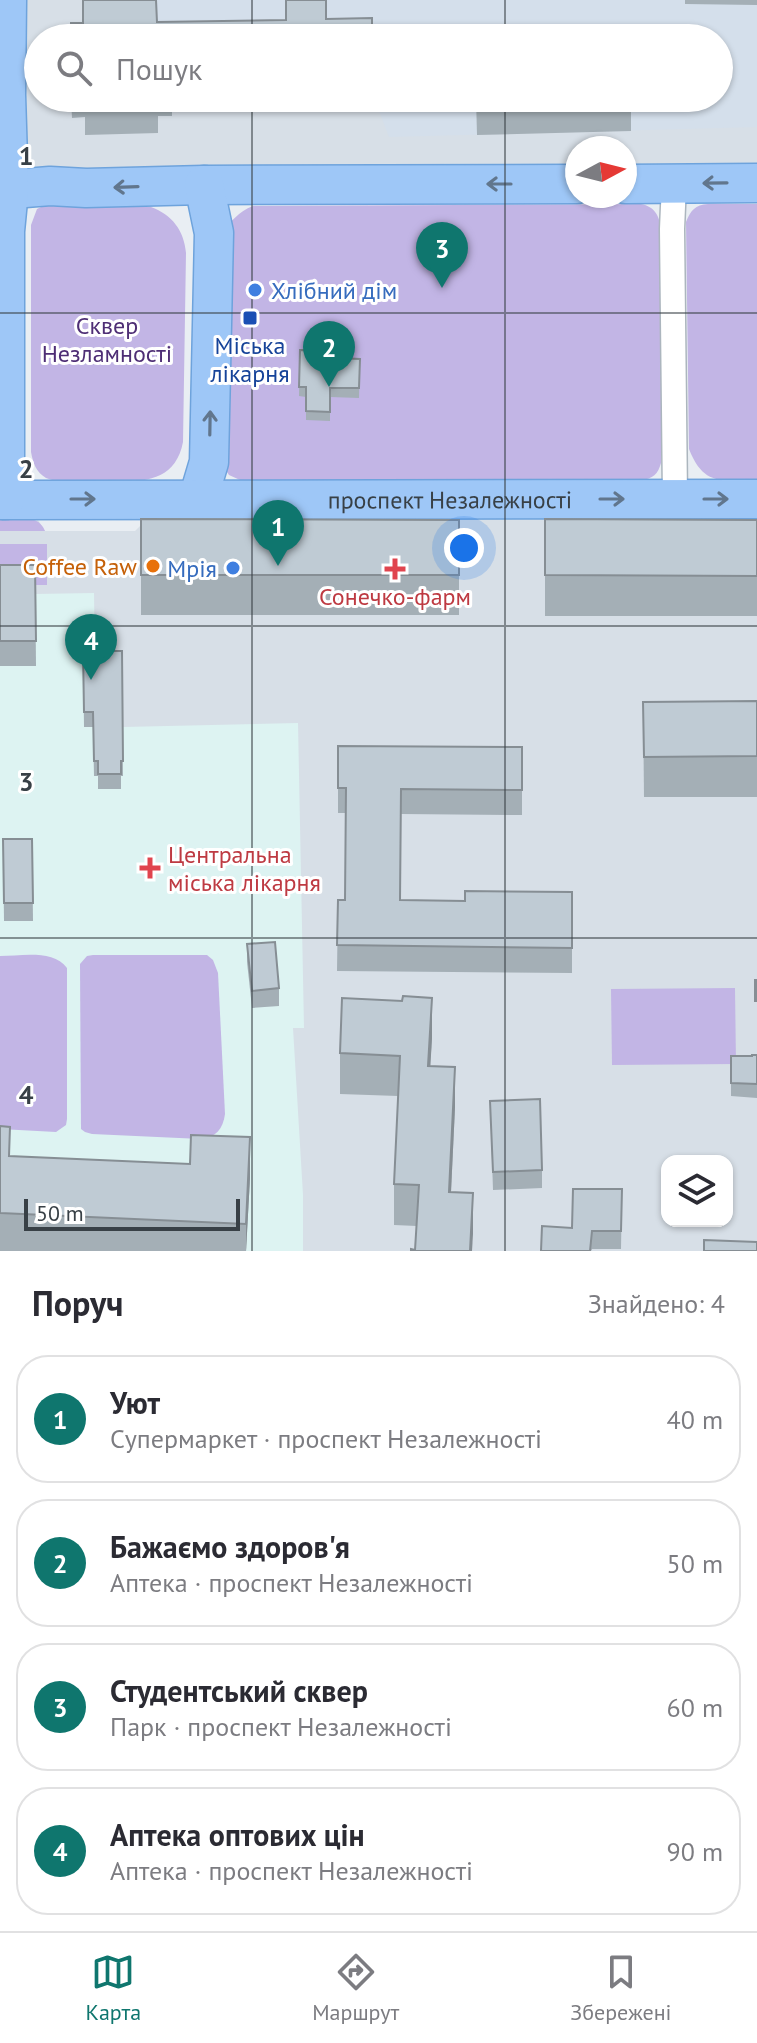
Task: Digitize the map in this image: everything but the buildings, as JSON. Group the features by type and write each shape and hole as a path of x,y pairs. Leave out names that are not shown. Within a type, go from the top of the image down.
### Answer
{"main road":[{"path":"3,500 7,0"},
{"path":"637,184 757,183"},
{"path":"5,190 50,186 565,184"},
{"path":"198,499 209,462 214,233 204,185"},
{"name":"проспект Незалежності","path":"3,500 757,499"}],"street":[{"path":"674,184 675,498"}],"shaded area":[{"path":"0,0 757,0 757,165 637,166 637,136 565,136 565,166 0,172"},
{"path":"82,0 757,0 757,127 389,137 379,112 733,112 733,24 83,24"},
{"path":"757,518 757,1251 0,1251 0,519 38,520 45,531 135,531 152,519 192,519 201,534 236,534 245,519"},
{"name":"Центральна міська лікарня","path":"0,590 35,594 94,593 95,665 122,666 123,727 298,723 304,1028 293,1028 303,1195 303,1251 0,1251"}],"green space":[{"path":"565,204 565,208 637,208 637,204 656,212 661,229 661,463 652,477 641,480 240,480 229,475 225,469 219,231 243,211 253,206"},
{"path":"708,204 757,204 757,480 724,480 708,476 689,449 686,222 694,209"},
{"name":"Сквер Незламності","path":"43,206 151,207 171,219 183,237 186,253 183,442 170,468 147,480 62,482 46,478 34,463 31,452 31,225 37,209"},
{"path":"0,519 32,519 45,531 0,531"},
{"path":"0,544 47,544 47,585 0,585"},
{"path":"207,955 213,960 218,973 225,1114 223,1124 215,1134 201,1139 92,1134 81,1129 80,964 87,956"},
{"path":"0,956 45,956 54,958 67,968 67,1119 66,1125 56,1132 0,1129"},
{"path":"735,988 736,1064 612,1065 611,989"}],"place":[{"name":"Студентський сквер","path":"442,288"},
{"name":"Хлібний дім","path":"255,290"},
{"name":"Міська лікарня","path":"250,318"},
{"name":"Бажаємо здоров'я","path":"329,387"},
{"name":"Coffee Raw","path":"153,566"},
{"name":"Уют","path":"278,566"},
{"name":"Мрія","path":"233,568"},
{"name":"Сонечко-фарм","path":"395,569"},
{"name":"Аптека оптових цін","path":"91,680"},
{"name":"Центральна міська лікарня","path":"150,868"}]}
